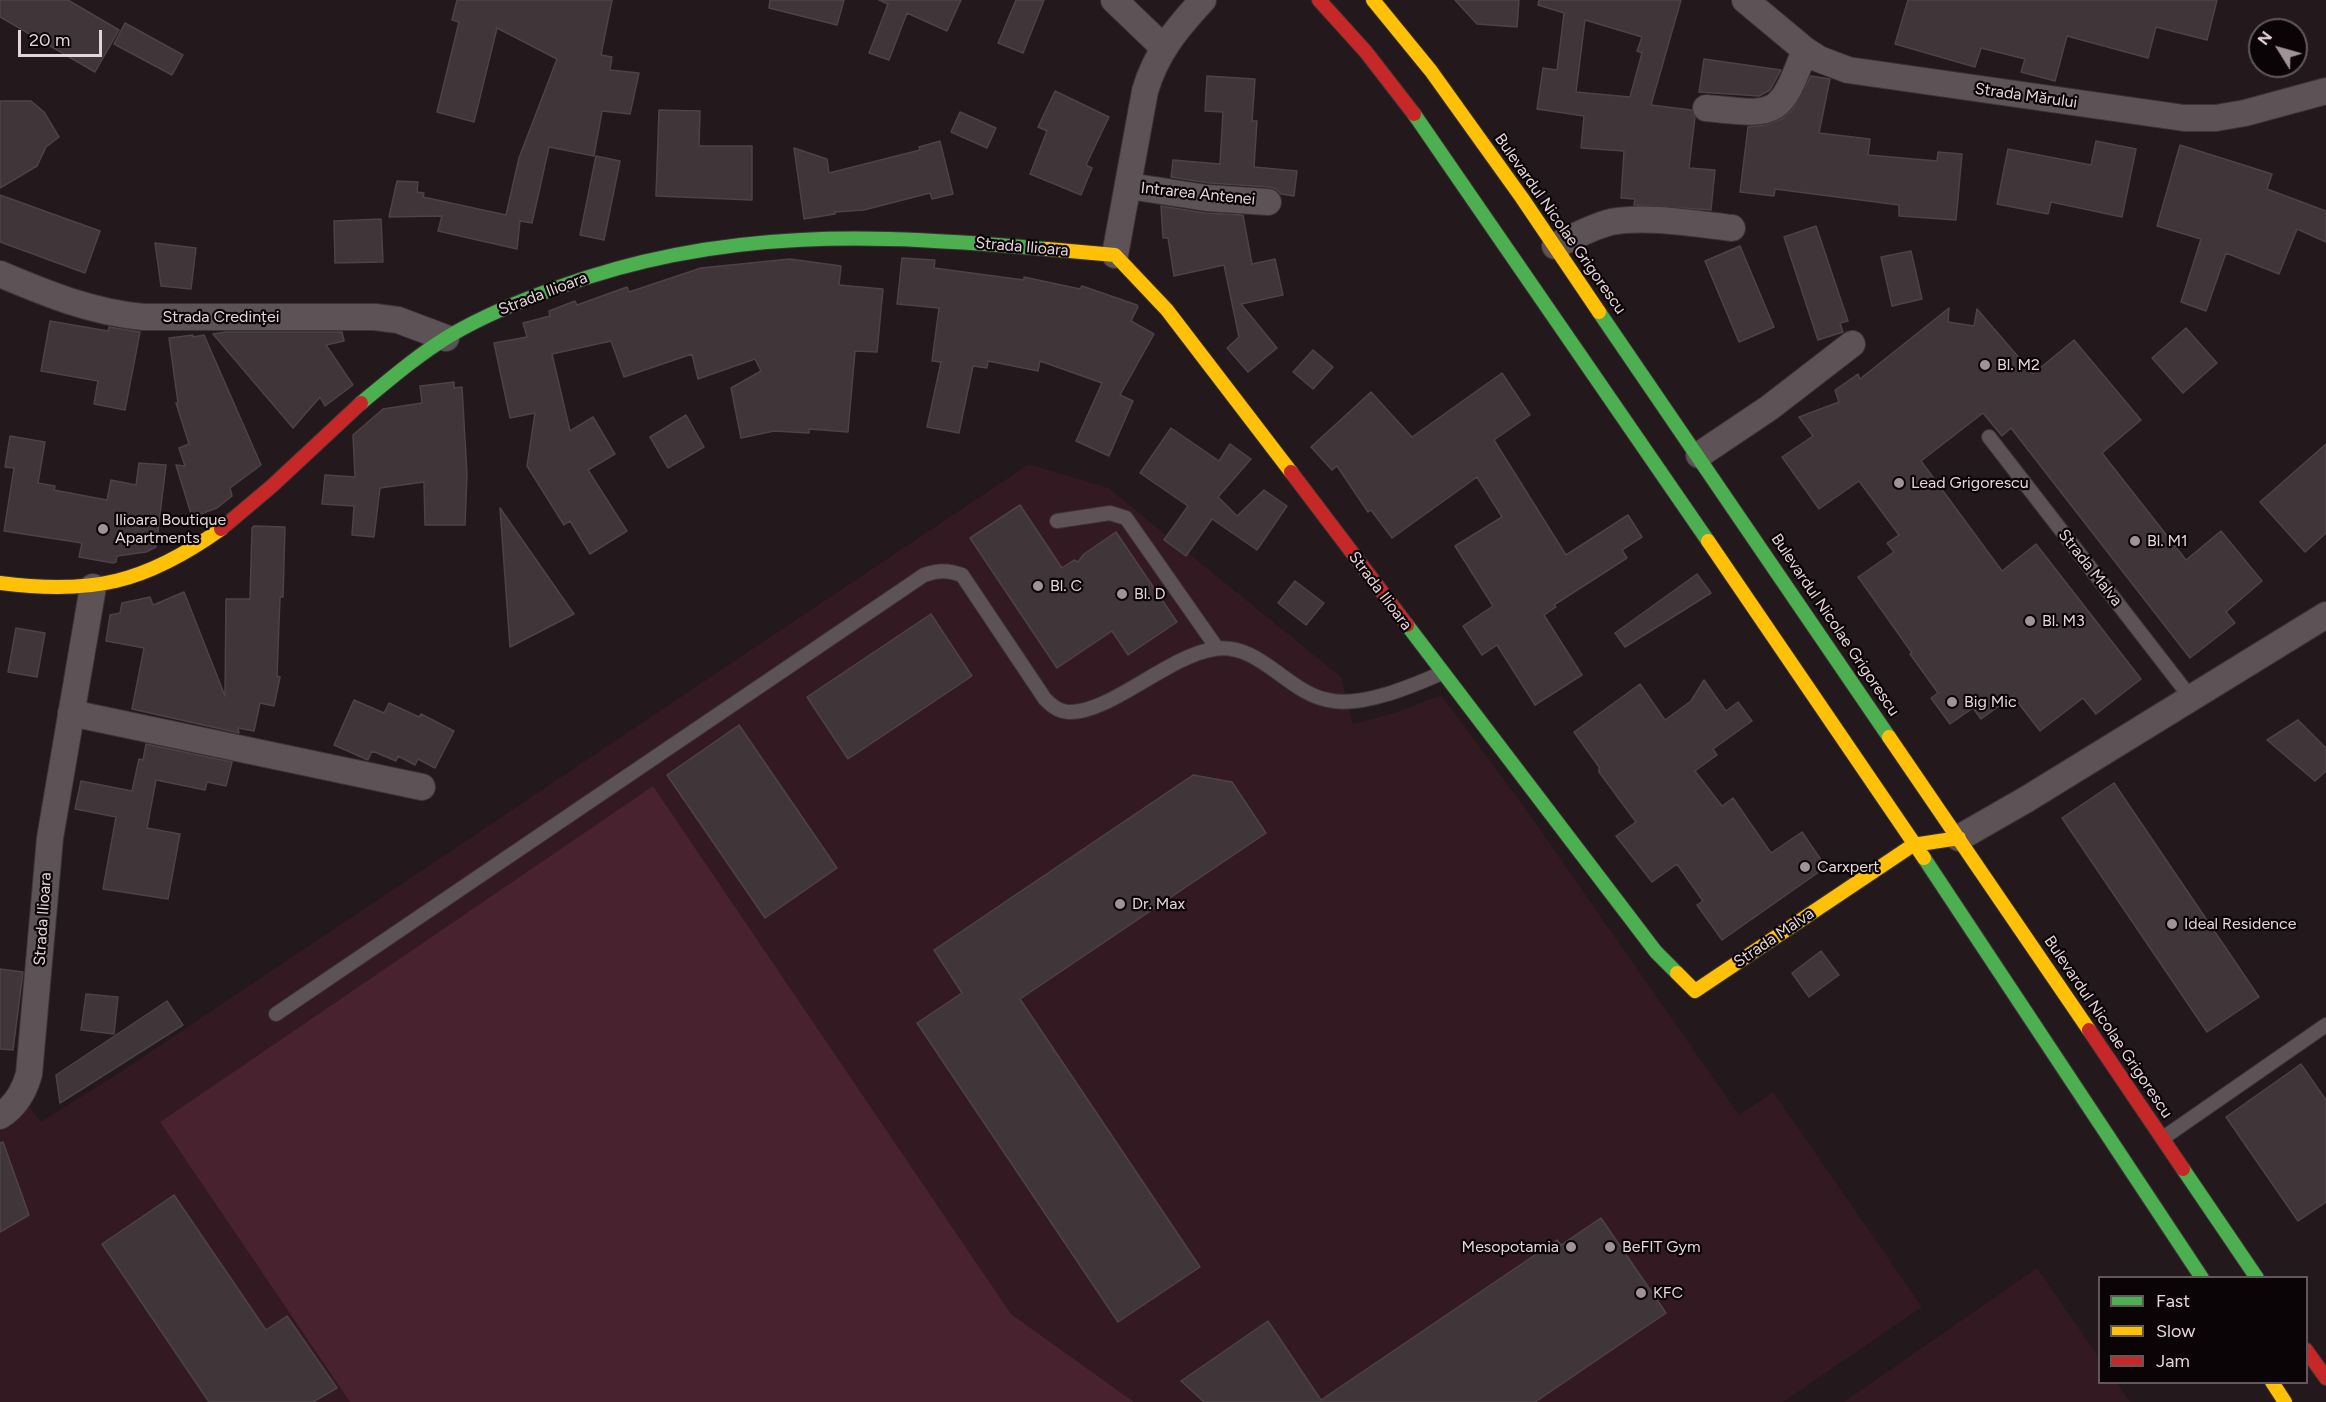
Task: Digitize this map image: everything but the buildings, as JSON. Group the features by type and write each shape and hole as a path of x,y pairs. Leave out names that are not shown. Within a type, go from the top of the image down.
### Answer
{"main road":[{"path":"1319,0 1368,54 1437,145 1773,636 2201,1276"},
{"name":"Bulevardul Nicolae Grigorescu","path":"1373,0 1431,71 1556,246 2256,1276"},
{"name":"Strada Ilioara","path":"0,584 48,589 93,587 130,579 188,553 221,531 370,394 446,338 499,311 615,268 699,249 787,240 906,239 1114,255 1167,310 1656,952 1695,991"},
{"path":"1913,845 1959,838"},
{"name":"Strada Malva","path":"1695,991 1913,845"},
{"path":"2308,1351 2326,1378"},
{"path":"2273,1384 2285,1402"}],"street":[{"path":"1114,0 1163,47"},
{"path":"1114,255 1151,69 1163,47 1203,0"},
{"name":"Strada Mărului","path":"1745,0 1804,50 1819,59 1848,70 2184,118 2216,118 2244,113 2326,91"},
{"path":"1706,108 1764,112 1777,107 1793,81 1804,50"},
{"name":"Intrarea Antenei","path":"1129,186 1207,198 1268,202"},
{"path":"1556,246 1611,222 1630,220 1681,222 1732,228"},
{"name":"Strada Credinței","path":"0,274 53,297 117,315 375,317 398,320 446,338"},
{"path":"1699,455 1769,408 1852,344"},
{"name":"Strada Ilioara","path":"0,1116 21,1096 29,1074 50,837 93,587"},
{"path":"1959,838 1991,821 2326,615"},
{"path":"71,713 422,787"}],"lane":[{"name":"Strada Malva","path":"1989,437 2191,698"},
{"path":"1057,521 1110,513 1126,518 1217,648"},
{"path":"276,1014 924,575 948,570 962,575 1045,699 1056,709 1066,712 1089,709 1187,657 1217,648 1235,649 1250,654 1310,693 1320,698 1342,702 1383,694 1442,673"},
{"path":"2163,1138 2326,1025"}],"shaded area":[{"path":"1029,464 1108,488 1341,677 1353,724 1401,711 1441,695 1527,811 1739,1115 1773,1092 1922,1307 1783,1402 1134,1402 1011,1314 653,786 160,1122 350,1402 0,1402 0,1109 21,1096 41,1122 125,1069"},
{"path":"653,786 1011,1314 1134,1402 350,1402 160,1122"},
{"path":"2037,1268 2098,1357 2098,1384 2118,1384 2130,1402 1844,1402"}],"traffic: fast":[{"path":"1414,114 1708,541"},
{"path":"361,403 428,350 490,314 559,287 620,268 681,254 741,245 801,240 861,239 922,240 1047,249"},
{"path":"1599,312 1889,737"},
{"path":"1407,625 1656,952 1677,973"},
{"path":"1924,858 2201,1276"},
{"path":"2183,1169 2256,1276"}],"traffic: slow":[{"path":"1373,0 1431,71 1522,198 1599,312"},
{"path":"1047,249 1115,255 1167,310 1291,472"},
{"path":"0,583 63,587 116,581 167,562 221,529"},
{"path":"1708,541 1924,858"},
{"path":"1889,737 2089,1030"},
{"path":"1677,973 1695,991 1913,845 1959,838"},
{"path":"2273,1384 2285,1402"}],"traffic: jam":[{"path":"1319,0 1366,52 1414,114"},
{"path":"221,529 272,486 361,403"},
{"path":"1291,472 1407,625"},
{"path":"2089,1030 2183,1169"},
{"path":"2308,1353 2326,1378"}],"place":[{"name":"Bl. M2","path":"1985,365"},
{"name":"Lead Grigorescu","path":"1899,483"},
{"name":"Ilioara Boutique Apartments","path":"103,529"},
{"name":"Bl. M1","path":"2135,541"},
{"name":"Bl. C","path":"1038,586"},
{"name":"Bl. D","path":"1122,594"},
{"name":"Bl. M3","path":"2030,621"},
{"name":"Big Mic","path":"1952,702"},
{"name":"Carxpert","path":"1805,867"},
{"name":"Dr. Max","path":"1120,904"},
{"name":"Ideal Residence","path":"2172,924"},
{"name":"Mesopotamia","path":"1571,1247"},
{"name":"BeFIT Gym","path":"1610,1247"},
{"name":"KFC","path":"1641,1293"}]}
